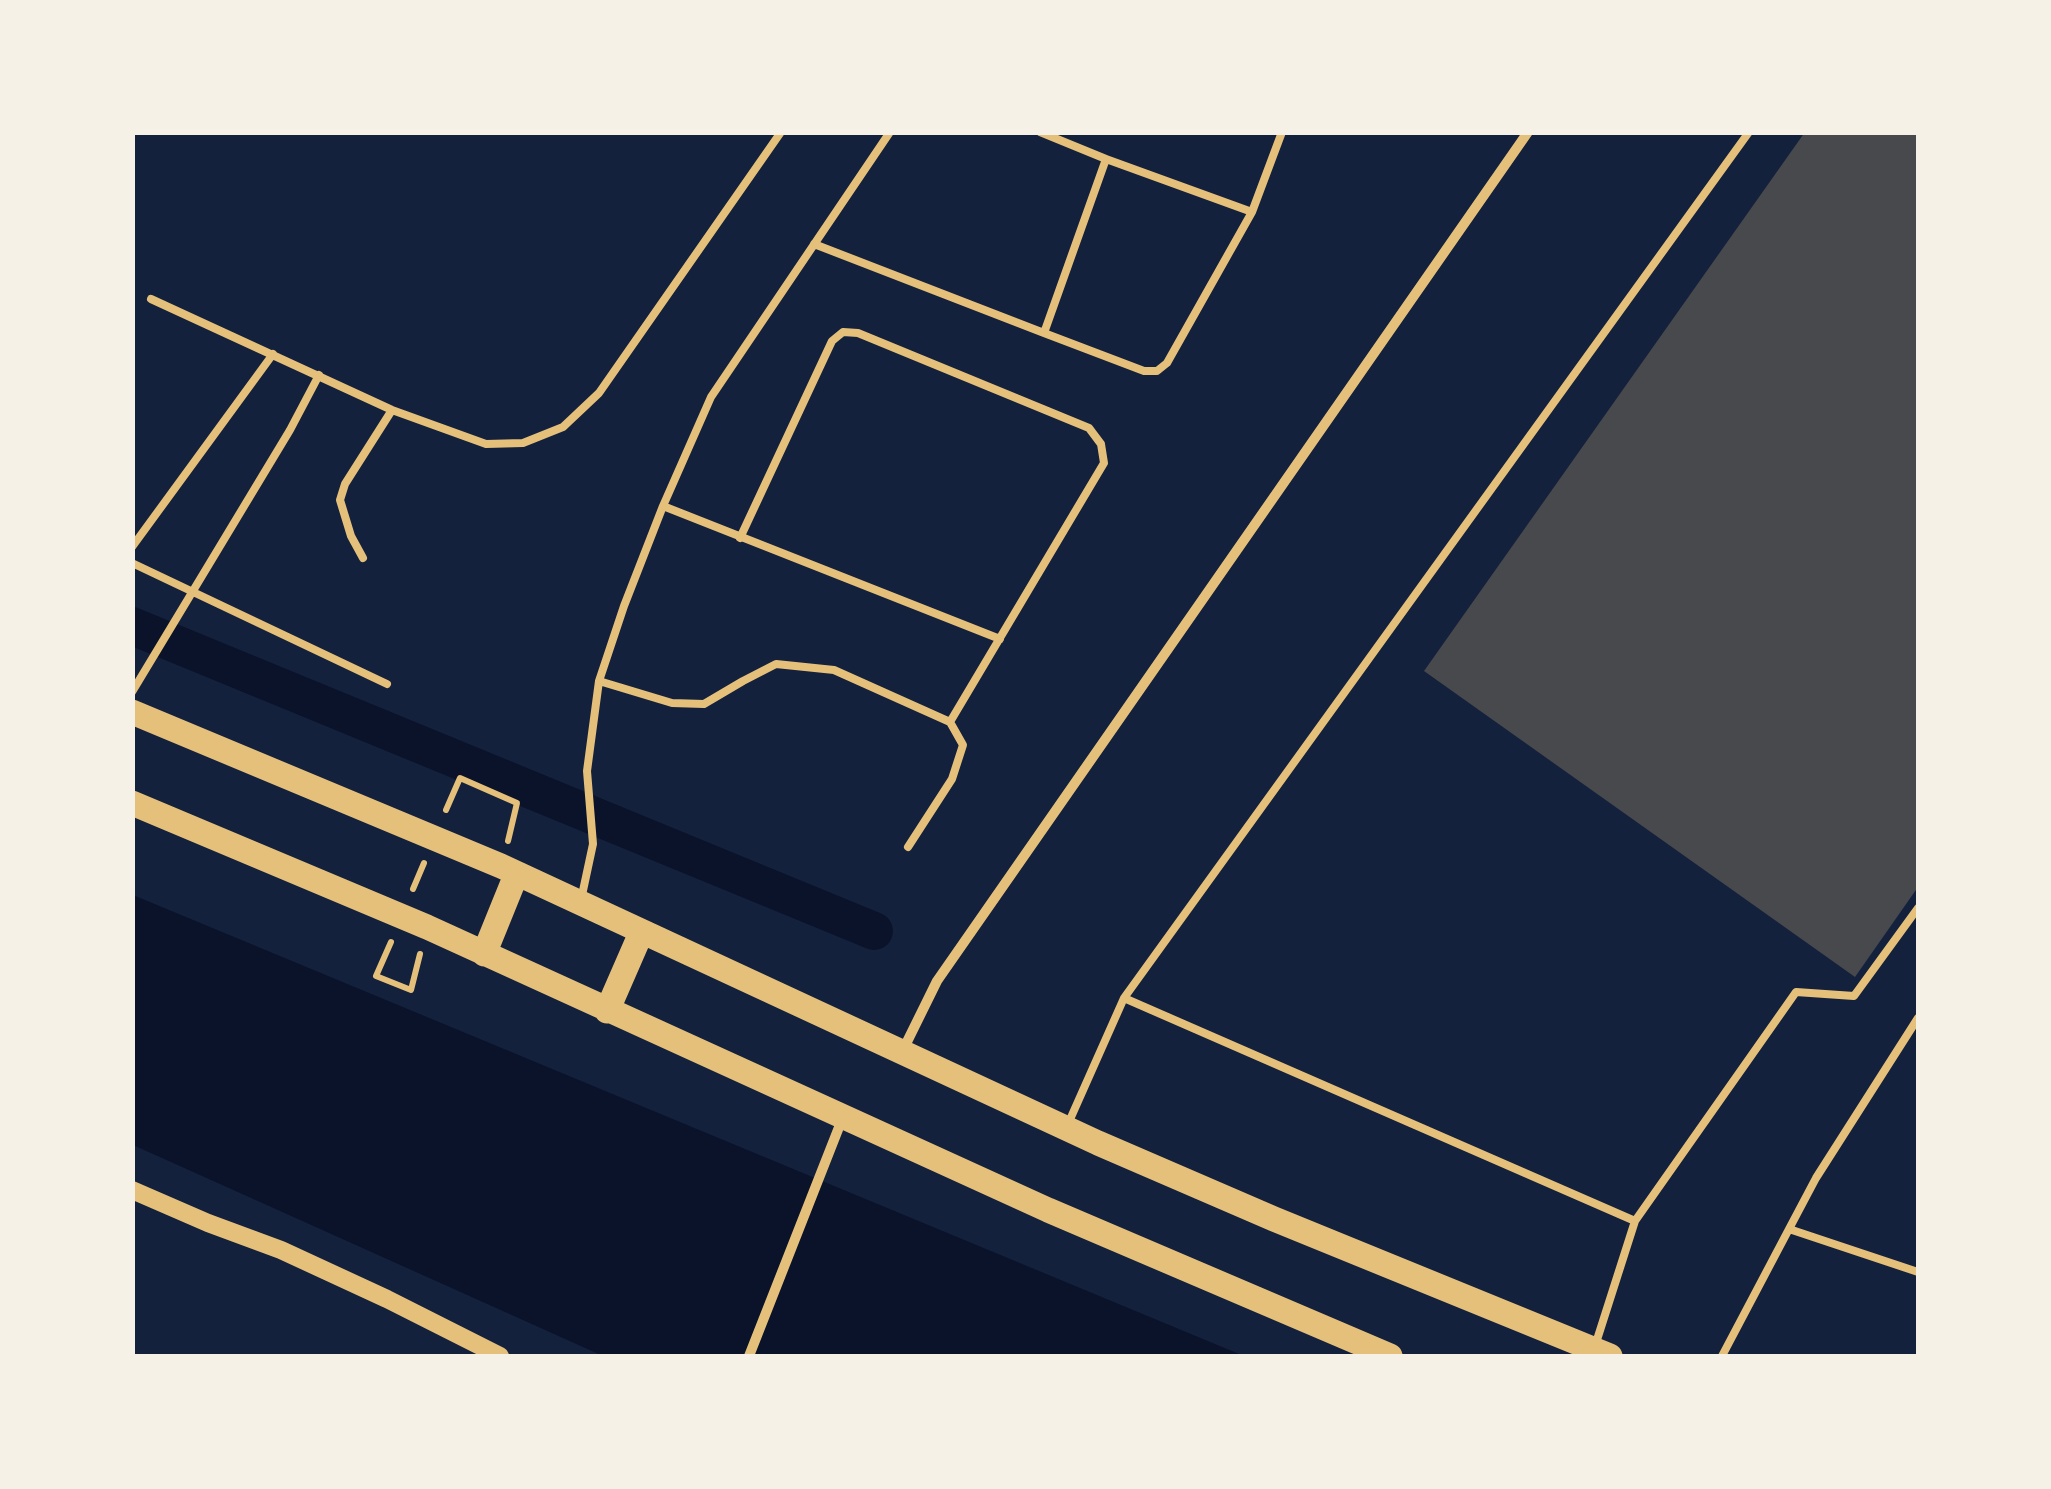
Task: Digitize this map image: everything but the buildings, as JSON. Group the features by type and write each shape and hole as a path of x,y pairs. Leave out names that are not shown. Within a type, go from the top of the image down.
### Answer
{"main road":[{"path":"132,712 509,871 1066,1128 1348,1250 1602,1353"},
{"path":"132,803 427,927 1048,1210 1390,1356"},
{"path":"484,954 509,871"},
{"path":"607,1011 641,933"}],"street":[{"path":"902,1053 937,981 1528,132"},
{"path":"749,1356 843,1117"},
{"path":"132,1190 282,1250 500,1356"}],"lane":[{"path":"151,299 392,410 486,444 523,443 563,427 600,393 782,132"},
{"path":"580,904 593,844 587,771 599,681 663,506 711,398 890,132"},
{"path":"1040,132 1252,212"},
{"path":"814,244 1144,371 1157,371 1167,363 1252,212 1282,132"},
{"path":"1066,1128 1124,998 1749,132"},
{"path":"1044,333 1106,160"},
{"path":"740,538 832,341 842,332 858,333 1088,428 1101,444 1104,463 950,722"},
{"path":"132,547 273,354"},
{"path":"132,692 319,375"},
{"path":"363,558 351,536 340,500 345,484 392,410"},
{"path":"663,506 1000,639"},
{"path":"132,562 190,596 388,684"},
{"path":"599,681 672,703 704,704 776,664 834,670 950,722 963,744 952,779 908,847"},
{"path":"1602,1353 1635,1221 1796,992 1854,996 1918,908"},
{"path":"1124,998 1635,1221"},
{"path":"1722,1356 1816,1178 1918,1018"},
{"path":"1789,1229 1918,1272"}],"path":[{"path":"444,814 460,778 518,802 509,871"},
{"path":"406,904 429,850"},
{"path":"391,940 376,976 411,990 427,927"}],"water":[{"path":"133,895 1244,1356 603,1356 133,1145"}],"waterway":[{"path":"132,626 874,931"}]}
